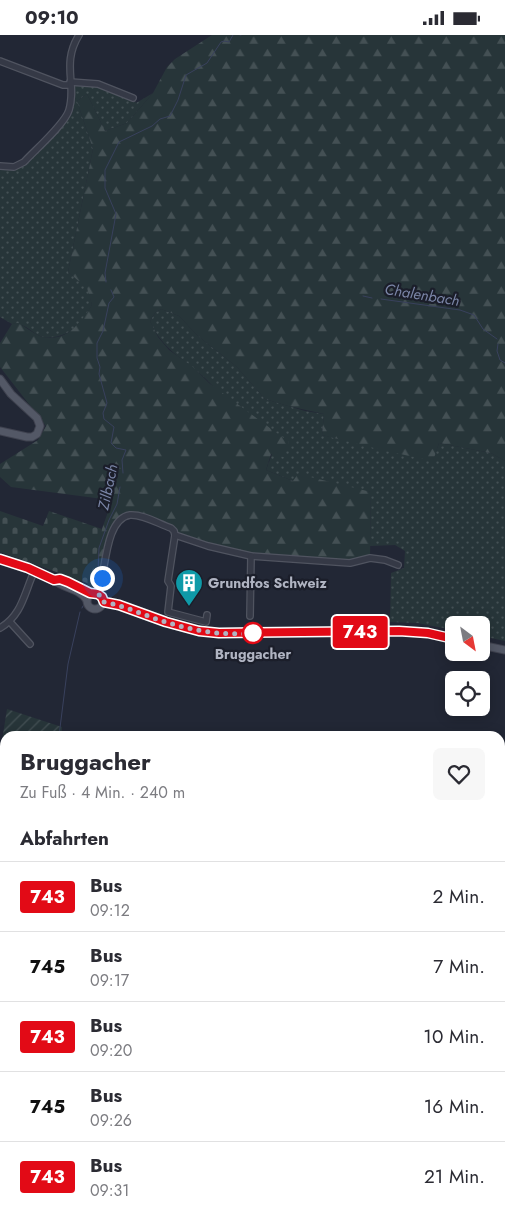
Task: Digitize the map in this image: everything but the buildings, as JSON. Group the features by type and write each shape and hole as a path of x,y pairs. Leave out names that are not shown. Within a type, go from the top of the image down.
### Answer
{"main road":[{"path":"0,379 11,394 37,418 40,426 37,434 29,437 0,431"},
{"path":"0,559 15,567 54,580 58,584 80,593 94,610 101,608 104,602"},
{"path":"54,580 60,579 68,582 102,597 104,602"},
{"path":"87,600 95,594"},
{"path":"104,602 119,605 166,622 199,631 219,633 399,631 428,633 445,637"},
{"path":"490,646 505,649"}],"street":[{"path":"0,166 14,167 24,162 64,120 70,108 70,57 79,35"},
{"path":"0,61 63,85 98,84 133,98"},
{"path":"95,594 115,525 130,515 139,516 171,528 174,531 168,581 171,586 168,612 206,622 206,615"},
{"path":"175,535 251,557 350,563 370,558 398,565"},
{"path":"250,616 251,557"},
{"path":"0,628 10,622 21,606 36,574"},
{"path":"10,622 30,644"}],"green space":[{"path":"212,35 505,35 505,461 491,453 439,443 433,461 322,435 324,414 265,399 237,367 198,336 179,316 161,309 155,313 150,321 158,337 169,350 193,367 209,383 289,442 284,457 271,454 266,470 293,481 298,474 371,492 370,558 350,563 251,556 175,535 171,528 130,515 115,525 100,589 89,586 84,580 109,509 103,499 11,487 0,477 0,464 38,440 46,426 0,367 0,343 12,324 18,323 37,335 52,338 59,337 72,330 92,305 87,288 68,272 93,149 77,101 87,94 105,131 127,123 153,93 167,67 175,59"},
{"path":"70,82 86,83 133,98 136,103 153,93 127,123 105,131 87,94 77,101 93,149 68,272 88,288 92,305 79,325 66,333 50,338 40,336 20,324 12,324 0,317 0,166 18,165 68,114"},
{"path":"161,309 179,316 198,336 237,367 265,399 305,411 324,414 322,435 433,460 439,443 491,453 505,461 505,641 490,638 490,616 445,616 445,628 417,623 390,622 391,573 404,568 405,551 395,545 370,546 371,492 293,481 266,470 272,454 208,381 161,340 150,321 155,313"},
{"path":"0,511 43,526 49,511 102,529 90,584 0,552"},
{"path":"7,709 62,727 62,731 4,731"}],"waterway":[{"name":"Zilbach","path":"106,282 105,273 116,214 105,188 105,170 119,142 152,126 160,119 170,116 178,100 186,75 207,63 221,42 229,42 233,35"},
{"name":"Zilbach","path":"111,290 114,297 109,303 103,331 97,343 97,358 100,367 99,374 107,403 103,413 104,419 114,427 111,443 116,448 126,450 122,460 123,473"},
{"name":"Chalenbach","path":"363,296 372,298"},
{"name":"Chalenbach","path":"381,299 460,310 474,315 483,329 497,339"},
{"name":"Chalenbach","path":"498,344 497,351 500,360 505,363"},
{"name":"Zilbach","path":"92,584 98,572 99,548 117,504 120,487"},
{"name":"Zilbach","path":"60,731 68,664 80,612"}],"bus line":[{"name":"743","path":"0,559 36,571 54,580 60,579 68,582 90,593 96,593 104,599 104,602 119,605 166,622 199,631 230,634 399,631 428,633 445,637"}],"place":[{"name":"Grundfos Schweiz","path":"189,607"},
{"name":"Bruggacher","path":"253,633"}],"route":[{"path":"102,578 98,594 104,599 104,602 119,605 166,622 199,631 230,634 253,633"}]}
